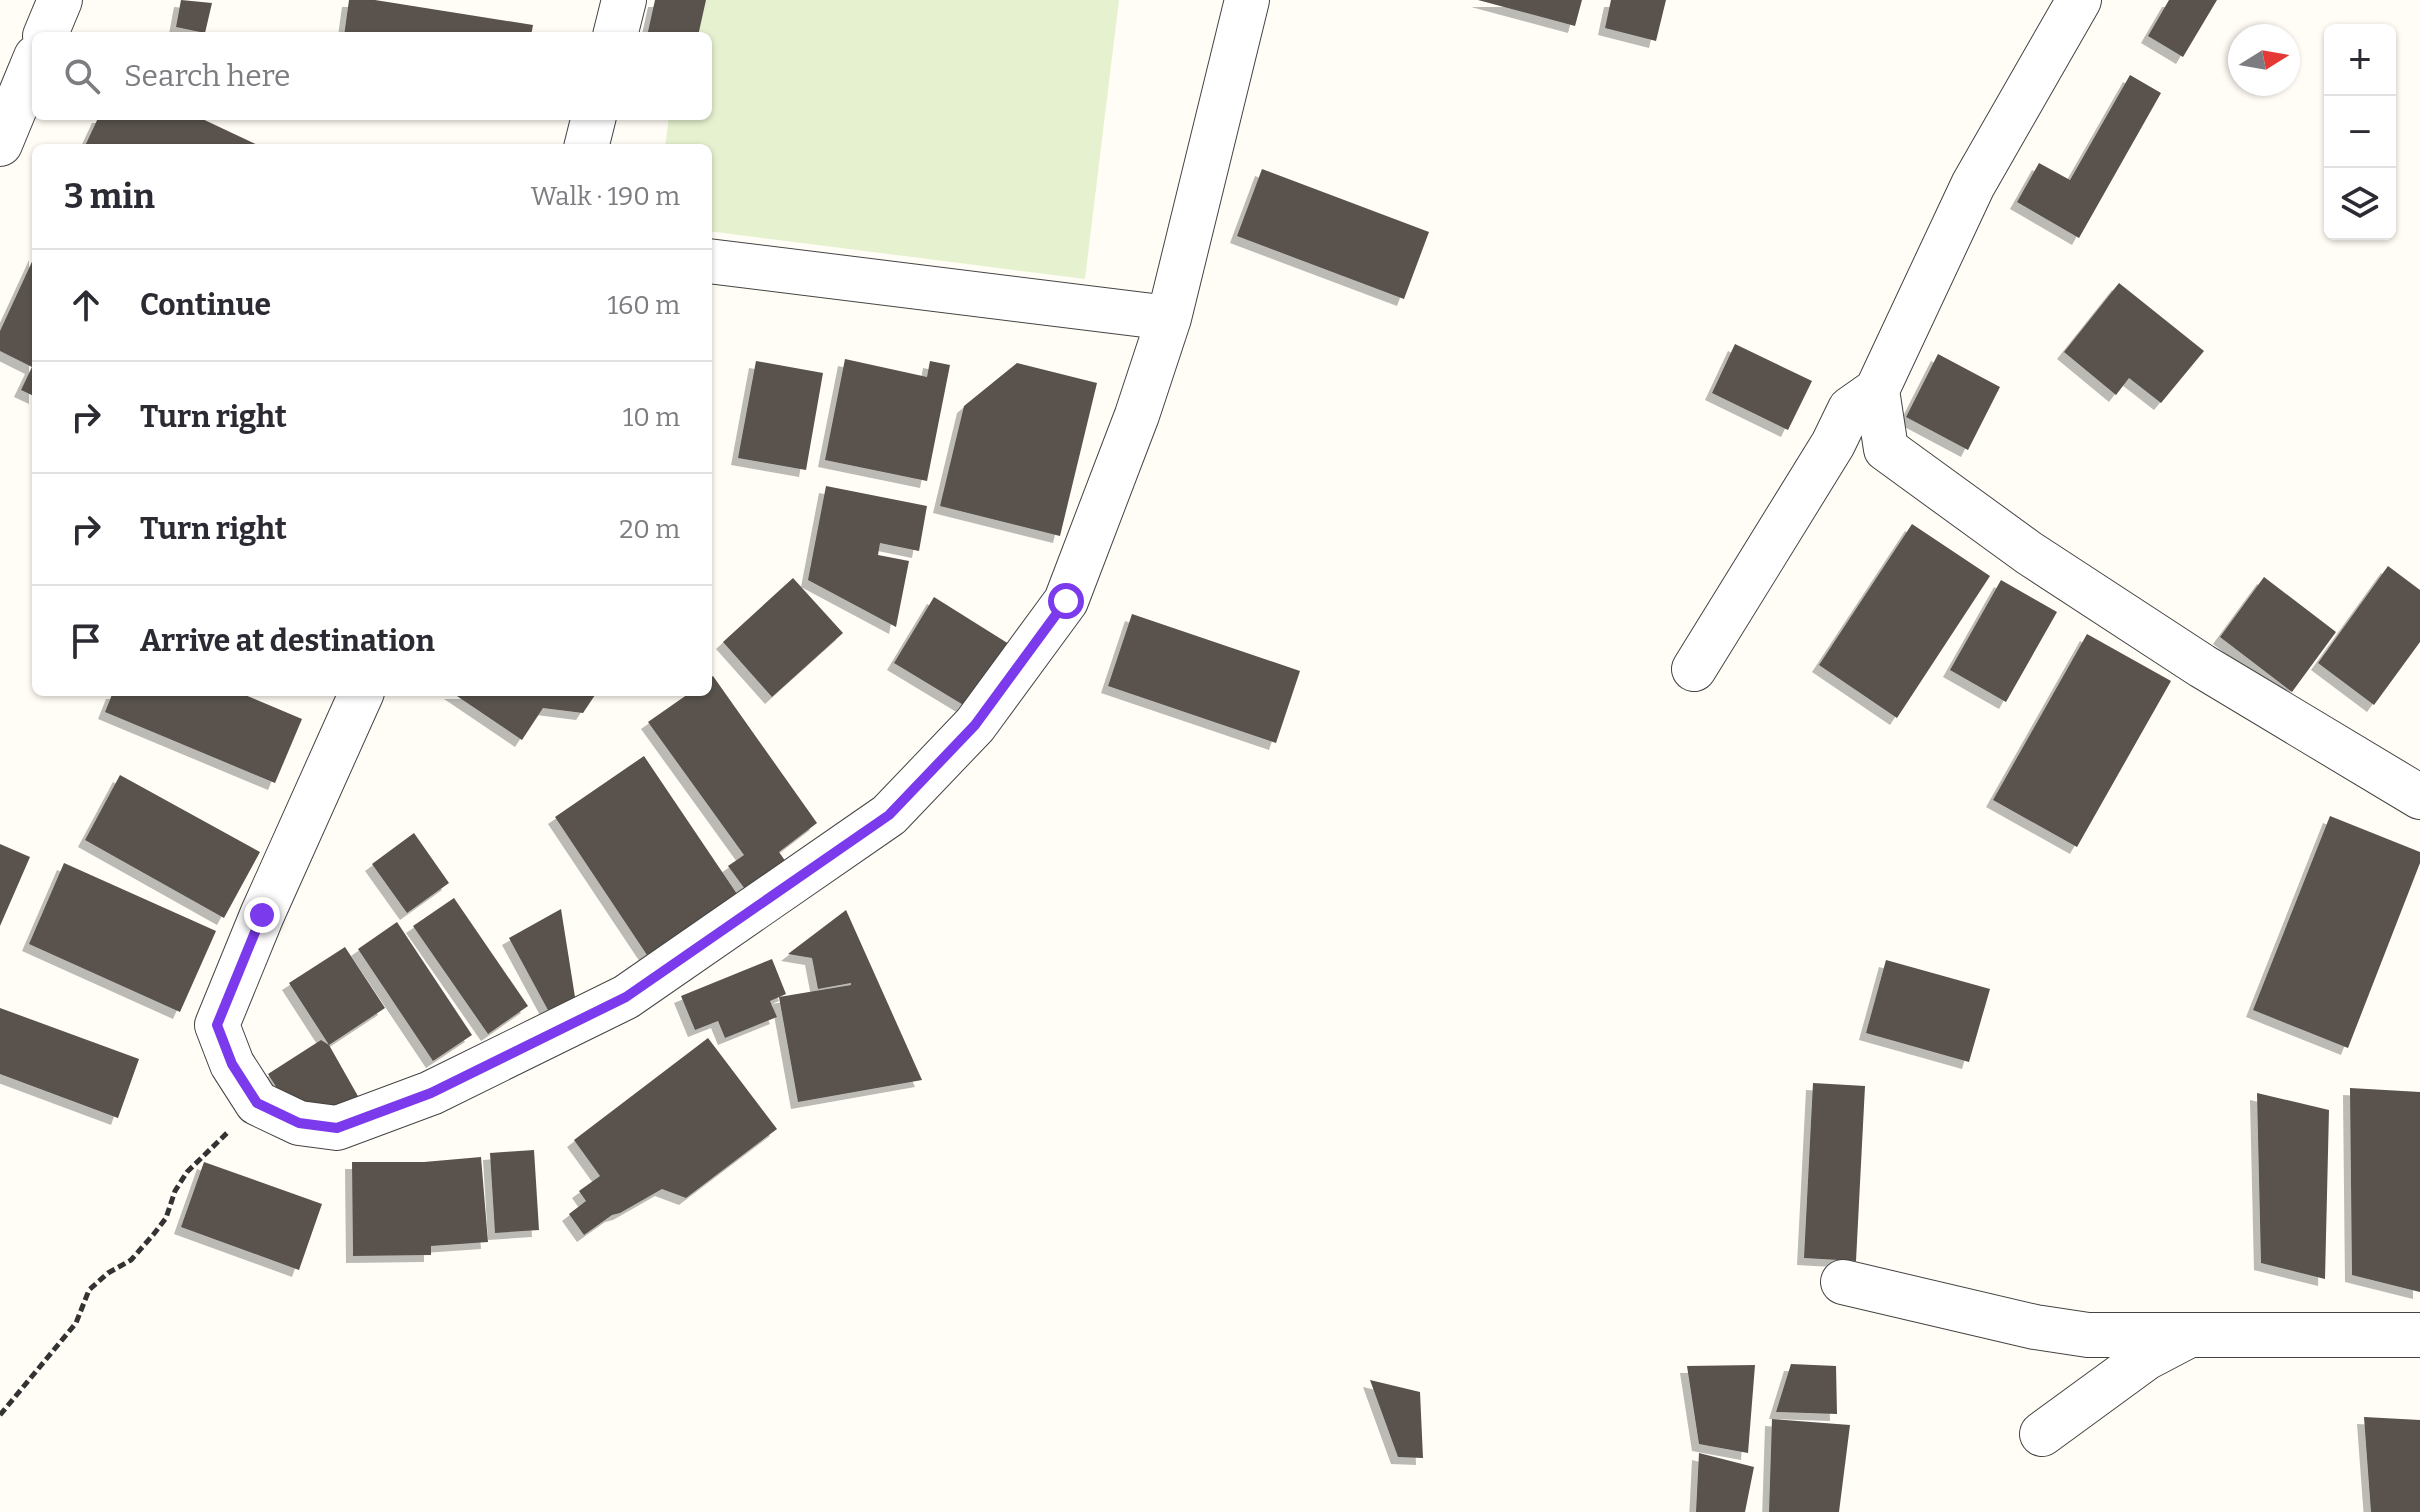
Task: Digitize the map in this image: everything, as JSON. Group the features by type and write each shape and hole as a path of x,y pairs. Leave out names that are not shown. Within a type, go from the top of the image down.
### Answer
{"street":[{"path":"47,32 60,0"},
{"path":"616,32 624,0"},
{"path":"360,696 262,915 217,1025 232,1064 257,1103 299,1123 337,1128 431,1093 626,997 889,815 975,725 1066,601 1137,415 1169,318 1247,0"},
{"path":"1694,669 1833,444 1850,409 1877,390 1973,185 2079,0"},
{"path":"0,144 32,67"},
{"path":"587,144 593,120"},
{"path":"712,261 1169,318"},
{"path":"1877,390 1886,449 2029,553 2202,666 2420,797"},
{"path":"1843,1282 2035,1327 2088,1335 2420,1335"},
{"path":"2042,1434 2146,1358 2188,1336"}],"path":[{"path":"0,1415 76,1323 89,1290 108,1273 131,1260 166,1218 175,1191 187,1172 257,1103"}],"green space":[{"path":"683,0 1119,0 1085,279 712,232 712,144 666,144 668,120 712,120 712,32 679,32"}],"building":[{"path":"181,0 212,3 205,32 176,27"},
{"path":"349,0 375,0 533,25 532,32 345,32"},
{"path":"655,0 706,0 699,32 648,32"},
{"path":"1478,0 1582,0 1575,26"},
{"path":"1611,0 1666,0 1656,41 1605,28"},
{"path":"2169,0 2217,0 2183,57 2148,36"},
{"path":"2130,75 2161,93 2079,238 2017,202 2039,163 2070,180"},
{"path":"97,120 204,120 256,144 86,144"},
{"path":"1262,169 1429,232 1404,299 1237,236"},
{"path":"32,262 32,367 0,351 0,331"},
{"path":"2119,283 2204,351 2161,403 2129,378 2116,395 2064,352"},
{"path":"1735,344 1812,381 1788,430 1712,393"},
{"path":"1938,354 2000,387 1968,450 1906,417"},
{"path":"845,359 927,377 930,361 950,365 927,481 825,460"},
{"path":"756,361 823,373 806,470 738,458"},
{"path":"1017,363 1097,383 1060,536 940,506 964,406"},
{"path":"32,367 32,395 21,390"},
{"path":"826,486 927,506 919,551 880,543 878,555 909,561 896,627 808,580"},
{"path":"1912,524 1990,576 1897,718 1819,665"},
{"path":"2388,566 2420,590 2420,642 2374,705 2318,663"},
{"path":"2264,577 2336,632 2292,692 2220,637"},
{"path":"793,578 843,633 772,697 723,642"},
{"path":"2001,580 2057,612 2006,702 1950,670"},
{"path":"934,597 1009,644 970,709 894,663"},
{"path":"1132,614 1300,671 1276,743 1108,686"},
{"path":"2087,634 2171,681 2077,847 1993,800"},
{"path":"712,677 817,823 779,852 793,872 753,900 728,866 744,855 648,722 685,696 712,696"},
{"path":"111,696 247,696 302,719 275,783 105,712"},
{"path":"457,696 594,696 583,713 543,708 522,740"},
{"path":"644,756 737,894 647,955 555,817"},
{"path":"120,775 260,852 224,918 85,840"},
{"path":"2330,816 2420,852 2420,863 2348,1048 2253,1010"},
{"path":"414,833 449,883 407,913 372,864"},
{"path":"0,844 30,857 0,926"},
{"path":"64,863 216,931 180,1012 29,944"},
{"path":"454,898 528,1006 488,1034 413,926"},
{"path":"561,909 575,997 549,1012 509,938"},
{"path":"846,910 922,1080 798,1102 779,997 851,983 818,989 812,958 788,954"},
{"path":"397,922 472,1035 433,1061 358,949"},
{"path":"345,947 385,1008 329,1045 289,983"},
{"path":"772,959 786,994 770,1001 777,1017 725,1038 718,1021 695,1030 681,996"},
{"path":"1886,960 1990,989 1969,1062 1866,1033"},
{"path":"0,1008 139,1059 118,1118 0,1074"},
{"path":"708,1038 777,1129 686,1198 662,1189 612,1215 584,1235 569,1214 586,1201 579,1191 600,1176 574,1140"},
{"path":"321,1040 329,1045 363,1105 299,1123 268,1074"},
{"path":"1813,1083 1865,1086 1856,1261 1804,1258"},
{"path":"2350,1088 2420,1092 2420,1292 2352,1275"},
{"path":"2257,1093 2329,1110 2325,1279 2261,1263"},
{"path":"534,1150 539,1230 495,1233 490,1153"},
{"path":"481,1157 488,1242 431,1246 431,1255 353,1256 352,1162 424,1162"},
{"path":"204,1162 322,1204 299,1270 181,1227"},
{"path":"1791,1364 1836,1366 1837,1414 1776,1412"},
{"path":"1755,1365 1748,1453 1699,1444 1687,1366"},
{"path":"1370,1380 1420,1392 1423,1458 1398,1457"},
{"path":"2364,1417 2420,1420 2420,1512 2371,1512"},
{"path":"1772,1419 1850,1425 1839,1512 1769,1512"},
{"path":"1699,1453 1754,1467 1745,1512 1696,1512"}],"route":[{"path":"262,915 217,1025 232,1064 257,1103 299,1123 337,1128 431,1093 626,997 889,815 975,725 1066,601"}]}
